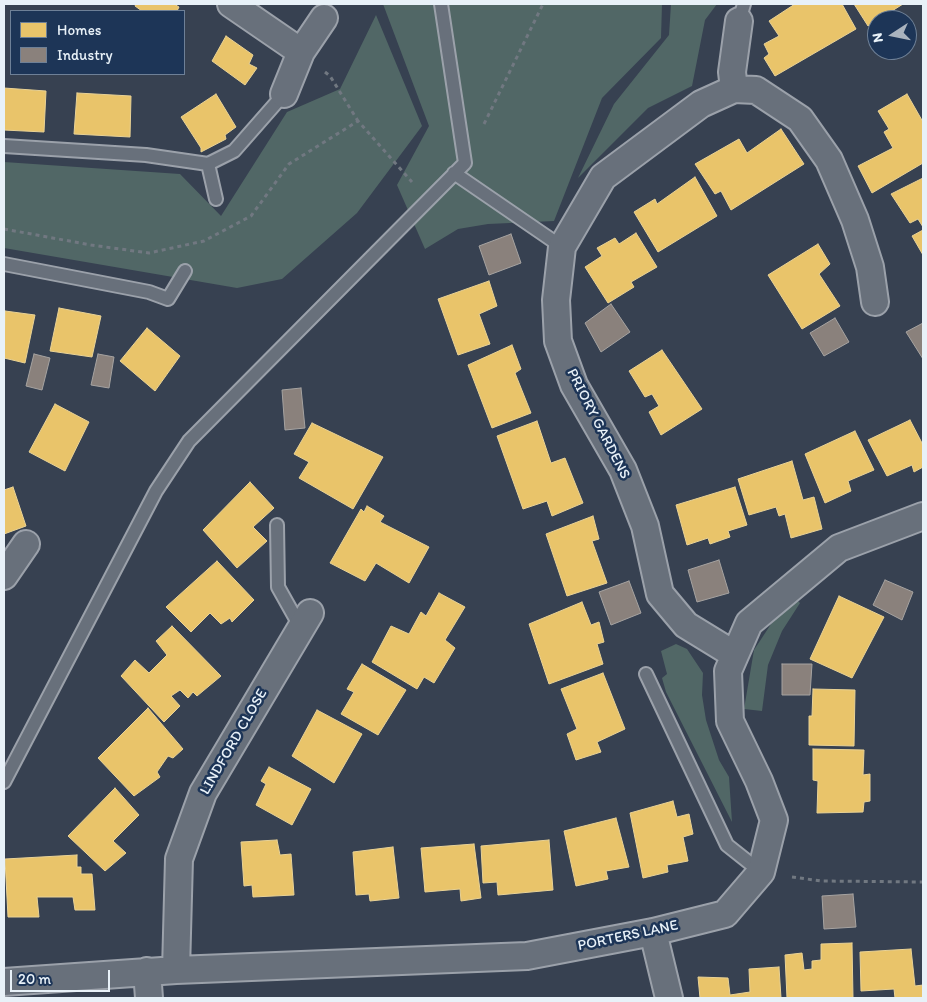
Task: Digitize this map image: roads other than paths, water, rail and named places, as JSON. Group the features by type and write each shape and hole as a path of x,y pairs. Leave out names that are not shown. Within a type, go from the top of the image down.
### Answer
{"street":[{"path":"231,4 301,52"},
{"path":"742,13 732,72 734,89 756,90 800,119 829,160 855,220 870,267 876,302"},
{"path":"284,94 301,52 324,18"},
{"name":"PRIORY GARDENS","path":"734,89 701,104 603,176 562,247 556,300 558,341 574,385 623,470 645,526 660,594 686,625 735,655"},
{"name":"PORTERS LANE","path":"4,982 176,970 526,956 653,932 725,914 761,872 774,820 759,781 730,721 728,671 749,623 839,548 923,516"},
{"path":"4,576 26,544"},
{"name":"LINDFORD CLOSE","path":"176,970 179,859 203,793 306,620"},
{"path":"653,932 669,998"},
{"path":"147,972 148,998"}],"lane":[{"path":"4,782 156,491 190,441 464,163 441,4"},
{"path":"4,146 146,155 208,164 234,151 284,94"},
{"path":"208,164 216,199"},
{"path":"454,173 562,247"},
{"path":"4,264 149,292 168,299 185,271"},
{"path":"277,525 278,587 306,620"},
{"path":"646,674 727,846 761,872"}]}
